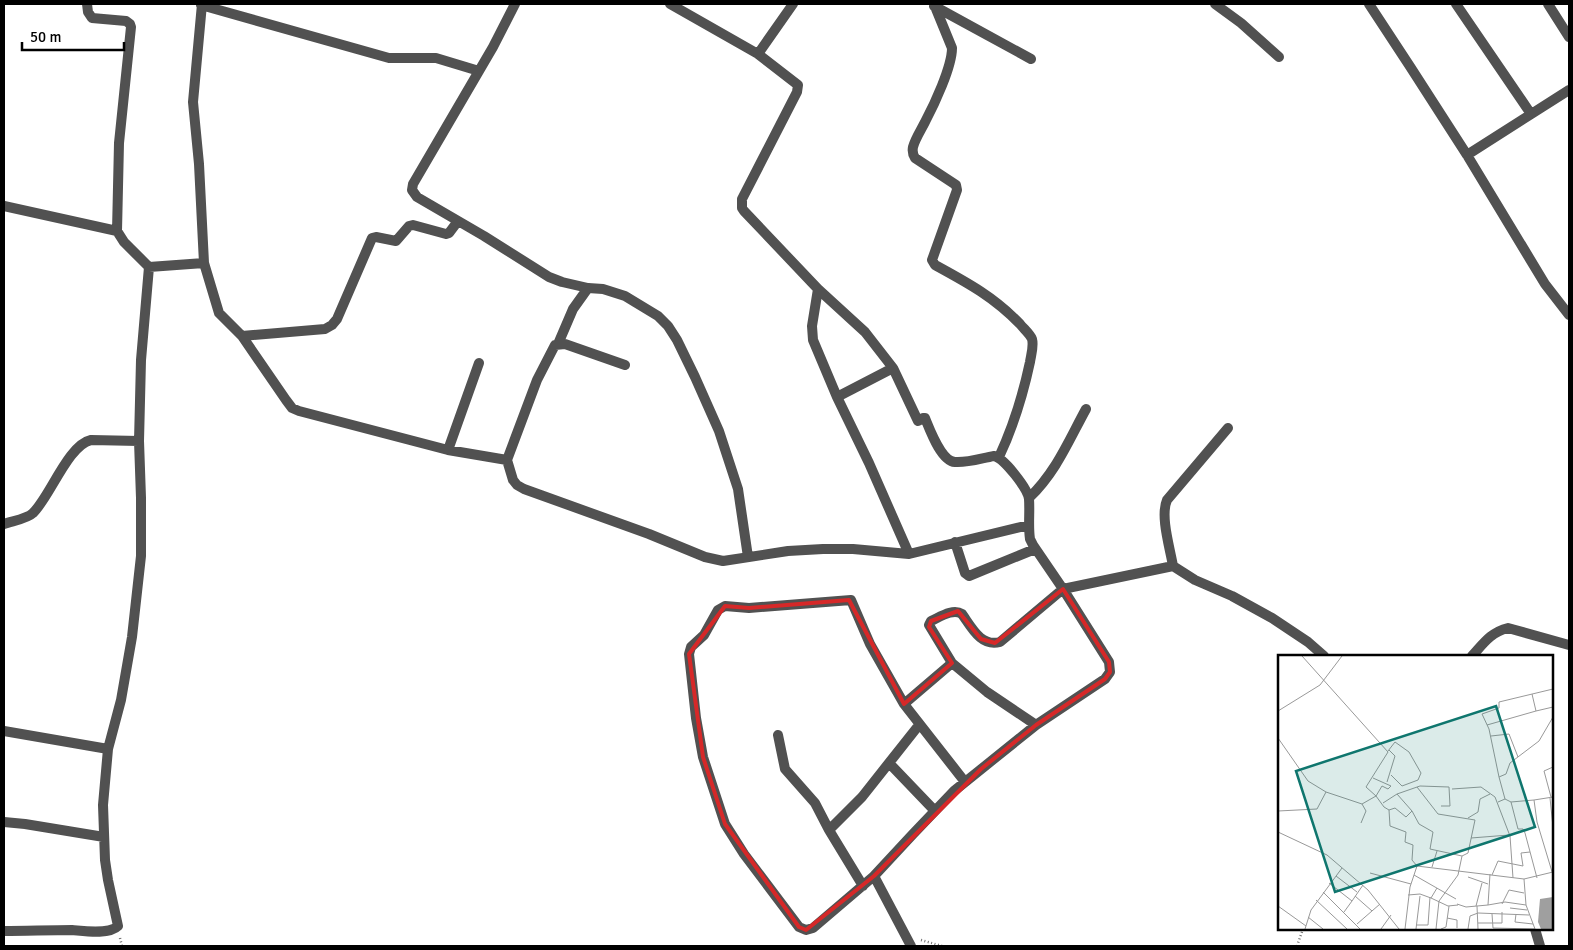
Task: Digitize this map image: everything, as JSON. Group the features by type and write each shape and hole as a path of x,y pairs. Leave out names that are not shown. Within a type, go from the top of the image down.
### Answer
{"street":[{"path":"87,4 88,12 92,18 126,21 131,26 118,143 117,231 124,242 150,267 204,263"},
{"path":"515,4 493,47 413,184 412,190 417,197 549,277 562,282 588,288 603,289 625,296 658,316 668,326 695,377 722,440 738,489 748,557"},
{"path":"670,4 758,54 796,83 799,88 766,155 742,198 742,208 818,288 865,332 893,368 918,420 925,418 936,446 950,460 956,462 994,456 999,457 1016,476 1029,498 1030,539 1109,662 1110,672 1105,679 1036,725 965,782 874,876 810,930 799,927 744,854 725,824 703,757 691,680 689,654 690,648 704,635 718,610 722,607 749,608 851,600 854,603 870,644 904,704 965,782"},
{"path":"758,54 793,4"},
{"path":"1215,4 1279,57"},
{"path":"1369,4 1467,155 1545,284 1569,316"},
{"path":"1456,4 1531,114"},
{"path":"1548,4 1569,37"},
{"path":"478,71 436,58 389,58 202,5 193,102 199,164 204,263 219,313 242,336 292,408 448,450 507,460"},
{"path":"934,5 1031,59"},
{"path":"934,5 950,44 952,54 927,118 914,145 913,153 915,158 956,185 958,190 932,260 935,265 983,292 1008,312 1033,340 1033,348 1023,391 1010,432 999,457"},
{"path":"1467,155 1569,90"},
{"path":"4,206 117,231"},
{"path":"242,336 325,329 329,327 337,319 372,238 396,241 409,226 413,225 446,234 449,233 458,221"},
{"path":"4,931 71,930 91,932 117,928 118,924 106,867 103,804 108,749 121,700 132,637 140,556 141,498 139,441 141,360 150,267"},
{"path":"588,288 573,309 558,344 552,349 537,380 507,460 513,480 524,489 649,534 705,557 723,561 788,551 823,549 853,549 909,554 1029,525"},
{"path":"818,288 812,326 813,340 836,397 869,463 909,554"},
{"path":"558,344 565,344 625,365"},
{"path":"448,450 479,363"},
{"path":"836,397 893,368"},
{"path":"1029,498 1054,469 1086,409"},
{"path":"1173,566 1164,518 1165,506 1228,428"},
{"path":"4,524 32,514 79,445 85,441 139,441"},
{"path":"956,542 965,573 969,576 1035,549"},
{"path":"1036,725 988,692 952,663 930,627 931,621 958,611 981,639 986,642 1000,642 1063,589 1173,566 1195,580 1232,596 1272,618 1308,642 1323,655"},
{"path":"1473,655 1492,634 1508,628 1569,645"},
{"path":"904,704 952,663"},
{"path":"829,830 862,797 919,725"},
{"path":"4,731 108,749"},
{"path":"778,735 788,775 815,803 863,886"},
{"path":"890,764 935,811"},
{"path":"4,822 104,837"},
{"path":"874,876 911,946"},
{"path":"1535,930 1540,946"}],"path":[{"path":"1297,946 1303,930"},
{"path":"905,935 942,946"}],"highlighted area":[{"path":"1063,589 1109,662 1110,672 1105,679 1036,725 981,769 874,876 806,930 799,927 725,824 703,757 689,654 725,606 749,608 849,600 904,704 952,663 929,627 931,621 958,611 981,639 995,643"}]}
